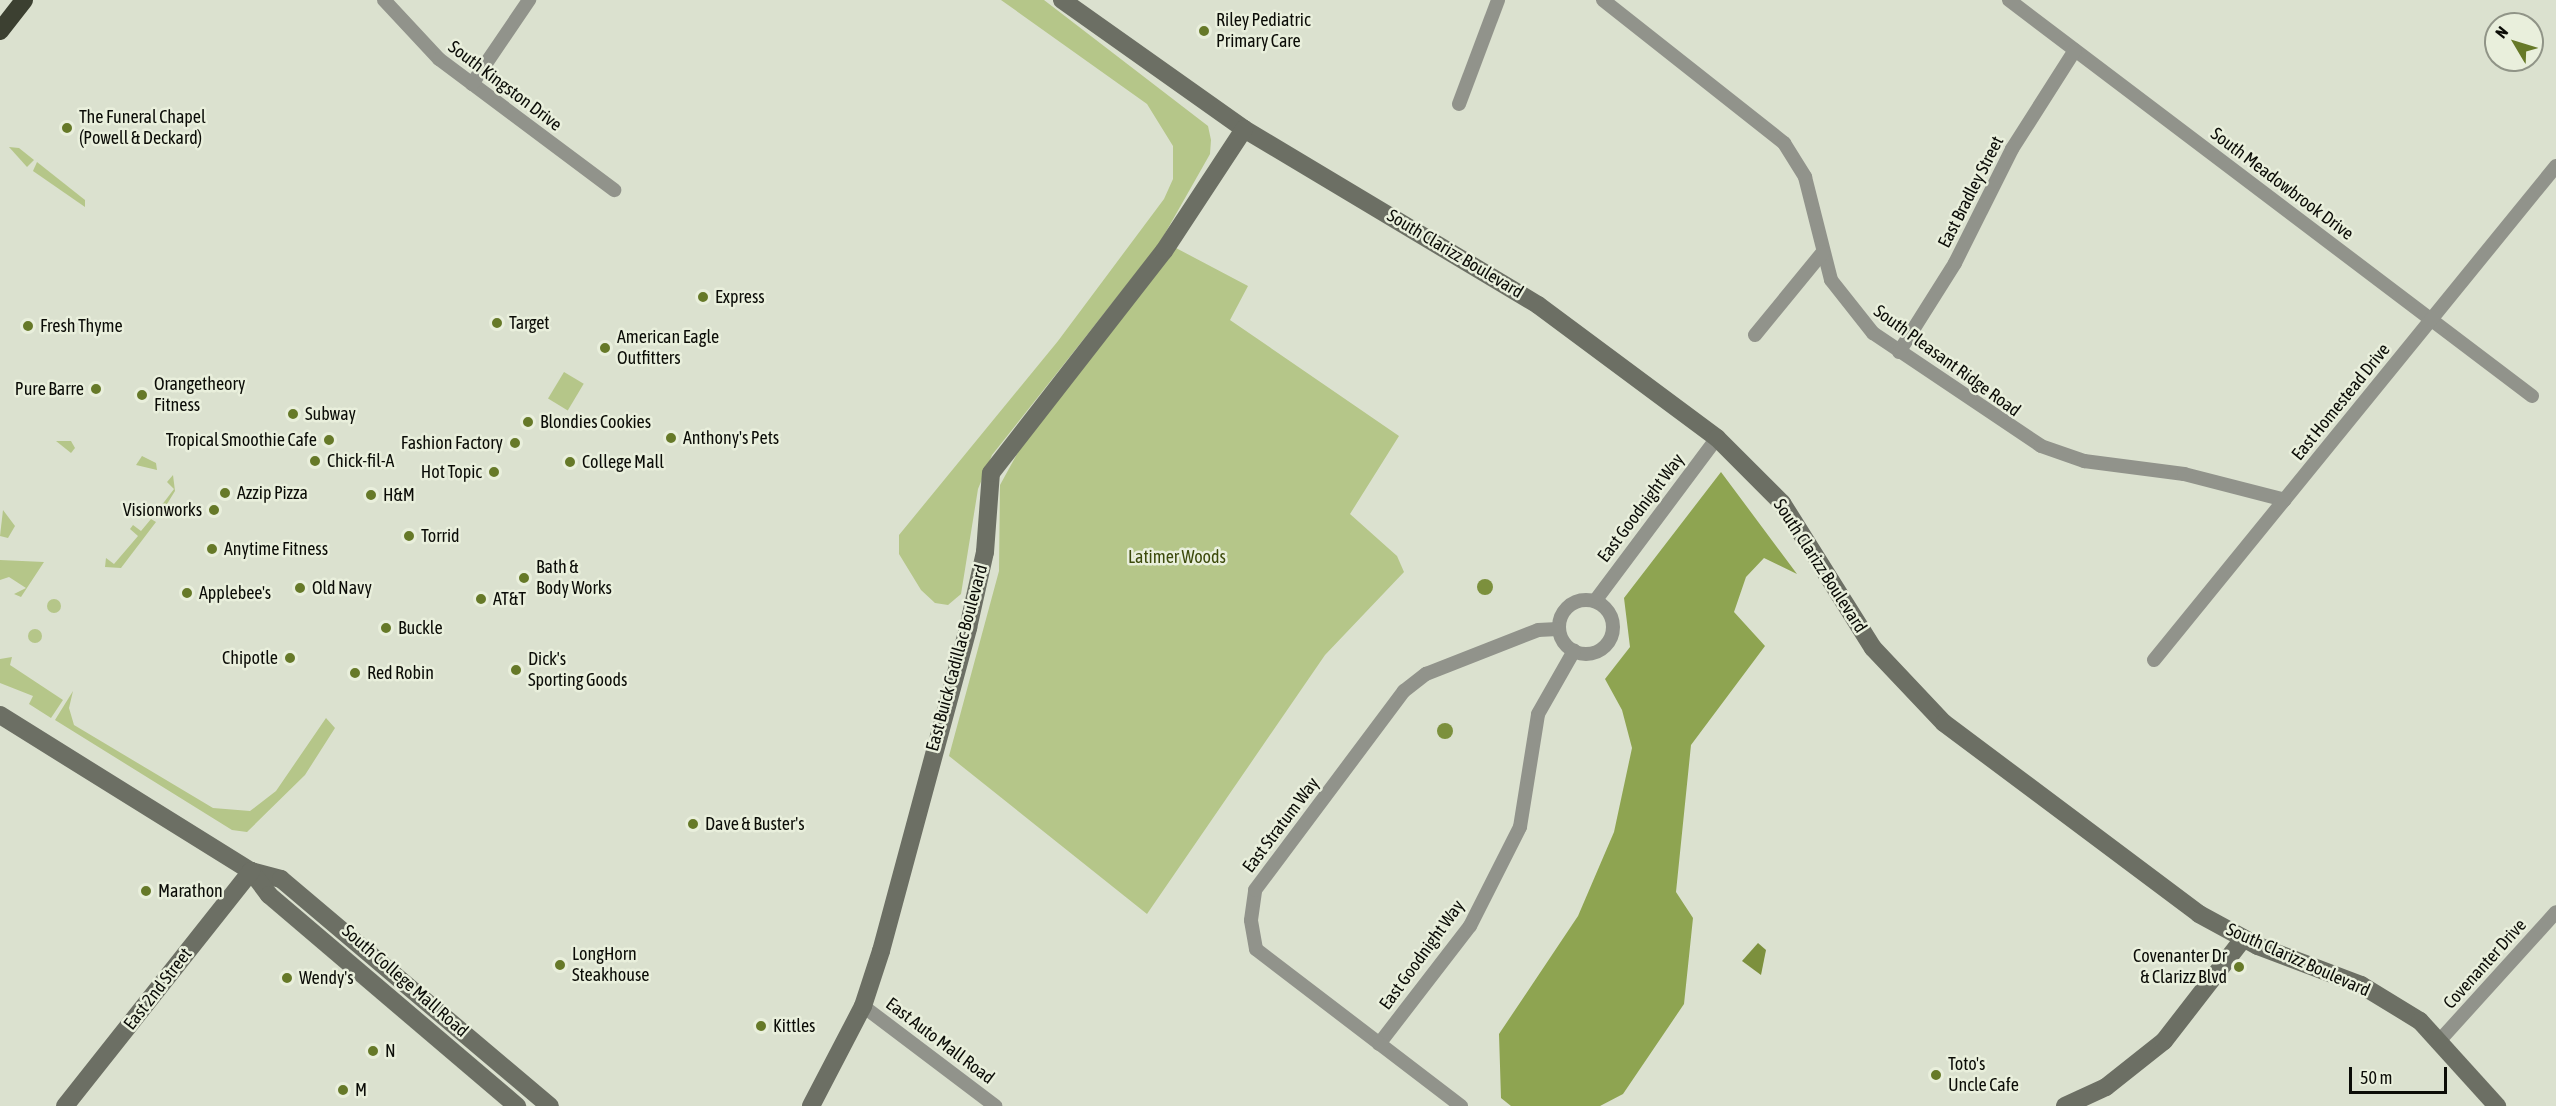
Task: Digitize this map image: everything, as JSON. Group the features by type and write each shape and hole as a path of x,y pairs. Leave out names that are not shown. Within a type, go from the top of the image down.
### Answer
{"highway":[{"path":"0,31 24,0"}],"street":[{"name":"South Kingston Drive","path":"384,0 418,40 472,84 614,190"},
{"path":"472,84 529,0"},
{"name":"South Clarizz Boulevard","path":"1062,0 1244,129 1538,305 1717,438 1782,503 1873,648 1922,704 2153,882 2243,939 2361,985 2441,1039 2497,1106"},
{"path":"1459,104 1498,0"},
{"name":"South Pleasant Ridge Road","path":"1603,0 1784,143 1805,177 1823,252 1850,310 1899,352 2007,427 2061,454 2184,474 2285,500"},
{"name":"South Meadowbrook Drive","path":"2009,0 2532,396"},
{"name":"East Bradley Street","path":"1899,352 1955,263 2012,149 2075,50"},
{"name":"East Buick Cadillac Boulevard","path":"811,1106 863,1006 968,628 985,552 991,473 1164,251 1244,129"},
{"name":"East Homestead Drive","path":"2154,660 2556,166"},
{"path":"1755,335 1823,252"},
{"name":"East Goodnight Way","path":"1595,601 1717,438"},
{"path":"1595,601 1609,612 1610,638 1597,651 1574,651 1558,629 1568,606 1595,601"},
{"name":"East Stratum Way","path":"1461,1106 1256,949 1251,920 1255,890 1404,691 1426,674 1538,630 1558,629"},
{"name":"East Goodnight Way","path":"1379,1044 1470,926 1515,837 1538,714 1574,651"},
{"name":"South College Mall Road","path":"0,715 251,871 281,879 392,968 550,1106"},
{"name":"South College Mall Road","path":"251,871 269,895 334,945 517,1106"},
{"name":"East 2nd Street","path":"65,1106 251,871"},
{"path":"304,921 321,910"},
{"name":"Covenanter Drive","path":"2441,1039 2556,912"},
{"path":"334,945 346,930"},
{"path":"2065,1106 2106,1087 2149,1055 2243,939"},
{"path":"373,979 392,968"},
{"name":"East Auto Mall Road","path":"863,1006 995,1106"}],"green space":[{"path":"1001,0 1044,0 1208,126 1211,140 1210,154 1159,244 992,455 978,489 961,594 948,605 935,603 921,590 899,554 899,535 1058,341 1164,199 1173,179 1173,146 1147,104"},
{"path":"9,147 19,148 34,160 27,167"},
{"path":"37,162 85,200 85,207 33,171"},
{"name":"Latimer Woods","path":"1176,248 1248,286 1230,320 1399,436 1350,514 1397,556 1404,572 1325,655 1147,914 949,756 999,571 1000,485 1033,425"},
{"path":"564,372 584,384 568,410 548,399"},
{"path":"56,441 71,441 75,448 71,453"},
{"path":"142,456 156,463 157,470 136,465"},
{"path":"173,475 175,491 159,517 155,514 174,489 167,482"},
{"path":"3,510 15,526 8,538 0,536"},
{"path":"151,519 156,522 121,568 105,567 106,558 114,564 138,536 130,529 133,525 141,531"},
{"path":"0,560 44,562 21,597 14,594 26,588 9,577 0,580"},
{"path":"54,599 59,601 61,606 59,611 54,613 49,611 47,606 49,601"},
{"path":"35,629 40,631 42,636 40,641 35,643 30,641 28,636 30,631"},
{"path":"12,657 10,665 63,700 51,718 29,704 33,696 0,683 0,659"},
{"path":"73,691 69,708 74,725 213,808 250,811 276,791 326,718 335,728 305,775 247,832 232,830 55,720"}],"shaded area":[{"path":"1721,472 1797,574 1764,558 1746,577 1734,612 1765,646 1691,745 1676,892 1693,918 1684,1004 1623,1094 1600,1106 1511,1106 1501,1098 1499,1034 1578,916 1614,832 1632,748 1622,710 1605,679 1630,647 1624,598"},
{"path":"1482,579 1488,579 1493,587 1491,593 1482,595 1477,590 1477,584"},
{"path":"1445,723 1453,731 1445,739 1437,731"},
{"path":"1758,943 1766,950 1761,975 1742,961"}],"place":[{"name":"Riley Pediatric Primary Care","path":"1204,31"},
{"name":"The Funeral Chapel (Powell & Deckard)","path":"67,128"},
{"name":"Express","path":"703,297"},
{"name":"Target","path":"497,323"},
{"name":"Fresh Thyme","path":"28,326"},
{"name":"American Eagle Outfitters","path":"605,348"},
{"name":"Pure Barre","path":"96,389"},
{"name":"Orangetheory Fitness","path":"142,395"},
{"name":"Subway","path":"293,414"},
{"name":"Blondies Cookies","path":"528,422"},
{"name":"Anthony's Pets","path":"671,438"},
{"name":"Tropical Smoothie Cafe","path":"329,440"},
{"name":"Fashion Factory","path":"515,443"},
{"name":"Chick-fil-A","path":"315,461"},
{"name":"College Mall","path":"570,462"},
{"name":"Hot Topic","path":"494,472"},
{"name":"Azzip Pizza","path":"225,493"},
{"name":"H&M","path":"371,495"},
{"name":"Visionworks","path":"214,510"},
{"name":"Torrid","path":"409,536"},
{"name":"Anytime Fitness","path":"212,549"},
{"name":"Bath & Body Works","path":"524,578"},
{"name":"Old Navy","path":"300,588"},
{"name":"Applebee's","path":"187,593"},
{"name":"AT&T","path":"481,599"},
{"name":"Buckle","path":"386,628"},
{"name":"Chipotle","path":"290,658"},
{"name":"Dick's Sporting Goods","path":"516,670"},
{"name":"Red Robin","path":"355,673"},
{"name":"Dave & Buster's","path":"693,824"},
{"name":"Marathon","path":"146,891"},
{"name":"LongHorn Steakhouse","path":"560,965"},
{"name":"Covenanter Dr & Clarizz Blvd","path":"2239,967"},
{"name":"Wendy's","path":"287,978"},
{"name":"Kittles","path":"761,1026"},
{"name":"N","path":"373,1051"},
{"name":"Toto's Uncle Cafe","path":"1936,1075"},
{"name":"M","path":"343,1090"}]}
